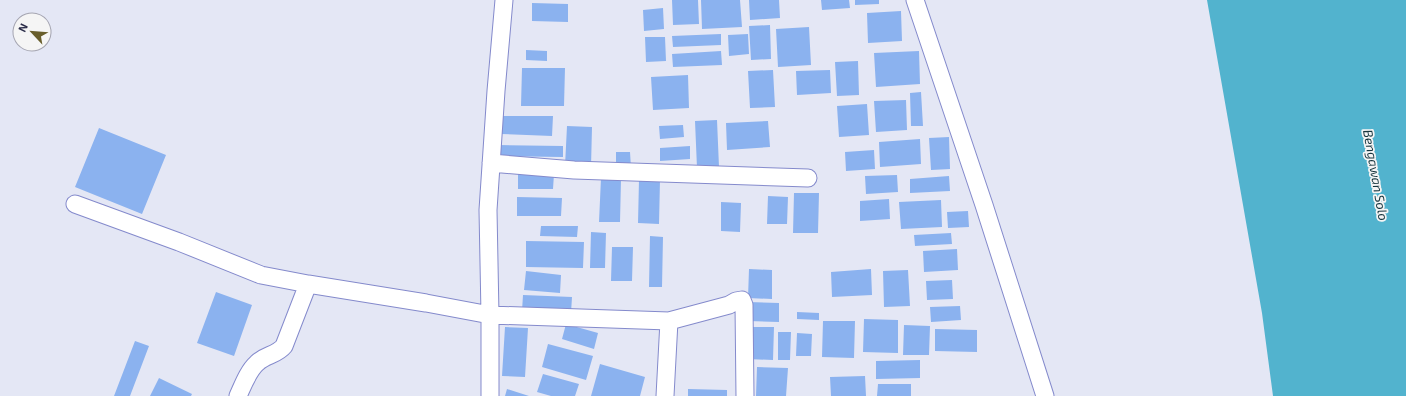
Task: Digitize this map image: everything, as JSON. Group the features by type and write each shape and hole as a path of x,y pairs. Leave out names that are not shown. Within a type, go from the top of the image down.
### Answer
{"street":[{"path":"490,396 488,210 504,0"},
{"path":"915,0 1045,396"},
{"path":"491,163 574,170 808,178"},
{"path":"75,204 179,242 261,275 308,284 426,302 490,315 669,321 729,305 736,301 742,300 744,305 744,396"},
{"path":"238,396 252,369 258,362 281,350 284,346 308,284"},
{"path":"665,396 669,321"}],"water":[{"name":"Bengawan Solo","path":"1207,0 1406,0 1406,396 1273,396 1262,313"}],"building":[{"path":"672,0 698,0 699,24 673,25"},
{"path":"701,0 740,0 742,27 702,29"},
{"path":"749,0 779,0 780,18 750,20"},
{"path":"821,0 849,0 850,8 822,10"},
{"path":"855,0 879,0 879,4 855,5"},
{"path":"532,3 568,4 568,22 532,21"},
{"path":"663,8 664,29 644,31 643,10"},
{"path":"901,11 902,41 868,43 867,13"},
{"path":"770,25 771,59 751,60 749,26"},
{"path":"809,27 811,65 778,67 776,29"},
{"path":"721,34 721,45 673,47 672,36"},
{"path":"748,34 749,54 729,56 728,35"},
{"path":"645,37 665,37 666,61 646,62"},
{"path":"526,50 547,51 547,61 526,60"},
{"path":"721,51 722,65 673,67 672,54"},
{"path":"919,51 920,84 876,87 874,53"},
{"path":"858,61 859,95 837,96 835,62"},
{"path":"522,68 565,68 564,106 521,106"},
{"path":"773,70 775,107 750,108 748,71"},
{"path":"830,70 831,93 797,95 796,71"},
{"path":"688,75 689,108 653,110 651,77"},
{"path":"921,92 923,126 911,126 910,93"},
{"path":"906,100 907,130 876,132 874,101"},
{"path":"867,104 869,135 839,137 837,106"},
{"path":"501,116 553,116 552,136 501,134"},
{"path":"717,120 719,167 697,168 695,121"},
{"path":"768,121 770,147 727,150 726,123"},
{"path":"683,125 684,137 660,139 659,126"},
{"path":"567,126 592,127 591,167 565,166"},
{"path":"99,128 166,155 142,214 75,187"},
{"path":"949,137 950,169 931,170 929,138"},
{"path":"920,139 921,164 880,167 879,142"},
{"path":"499,145 563,146 563,157 498,156"},
{"path":"690,146 690,159 660,161 660,148"},
{"path":"874,150 875,169 846,171 845,152"},
{"path":"616,152 630,152 631,168 616,169"},
{"path":"518,173 554,174 553,189 518,189"},
{"path":"897,175 898,192 866,194 865,176"},
{"path":"949,176 950,191 910,193 910,179"},
{"path":"601,178 621,179 620,222 599,222"},
{"path":"639,180 660,180 659,224 638,223"},
{"path":"794,193 819,193 818,233 793,233"},
{"path":"768,196 788,197 787,224 767,224"},
{"path":"517,197 562,198 561,216 517,216"},
{"path":"889,199 890,219 860,221 860,201"},
{"path":"941,200 942,227 901,229 899,202"},
{"path":"721,202 741,203 740,232 721,231"},
{"path":"968,211 969,227 948,228 947,212"},
{"path":"541,226 578,226 577,237 540,236"},
{"path":"591,232 606,233 605,268 590,268"},
{"path":"951,233 952,244 915,246 914,235"},
{"path":"650,236 663,237 662,287 649,287"},
{"path":"526,241 584,242 583,268 526,267"},
{"path":"612,247 633,247 632,281 611,281"},
{"path":"957,249 958,270 924,272 923,251"},
{"path":"749,269 772,270 772,299 748,298"},
{"path":"871,269 872,295 832,297 831,272"},
{"path":"908,270 910,306 884,307 883,271"},
{"path":"526,271 561,275 560,293 524,290"},
{"path":"952,280 953,299 927,300 926,281"},
{"path":"216,292 252,305 234,356 197,343"},
{"path":"523,295 572,297 571,313 522,311"},
{"path":"748,302 779,303 779,322 748,321"},
{"path":"960,306 961,320 931,322 930,307"},
{"path":"797,312 819,313 819,320 797,319"},
{"path":"864,319 898,320 898,353 863,352"},
{"path":"823,321 855,321 854,358 822,357"},
{"path":"566,324 598,333 594,349 562,339"},
{"path":"904,325 930,326 929,355 903,355"},
{"path":"505,327 528,328 525,377 502,376"},
{"path":"749,327 774,327 773,360 748,359"},
{"path":"935,329 977,330 977,352 935,351"},
{"path":"778,332 791,332 790,360 778,360"},
{"path":"797,333 812,334 811,356 796,356"},
{"path":"135,341 149,346 130,396 114,396"},
{"path":"548,344 593,356 586,380 542,367"},
{"path":"920,360 920,378 876,379 876,361"},
{"path":"600,364 645,377 640,396 591,396"},
{"path":"757,367 788,368 786,396 756,396"},
{"path":"543,374 579,384 575,396 551,396 537,392"},
{"path":"865,376 866,396 831,396 830,377"},
{"path":"159,378 192,394 191,396 150,396"},
{"path":"878,384 911,384 911,396 877,396"},
{"path":"507,389 529,396 505,396"},
{"path":"688,389 727,390 727,396 688,396"}]}
